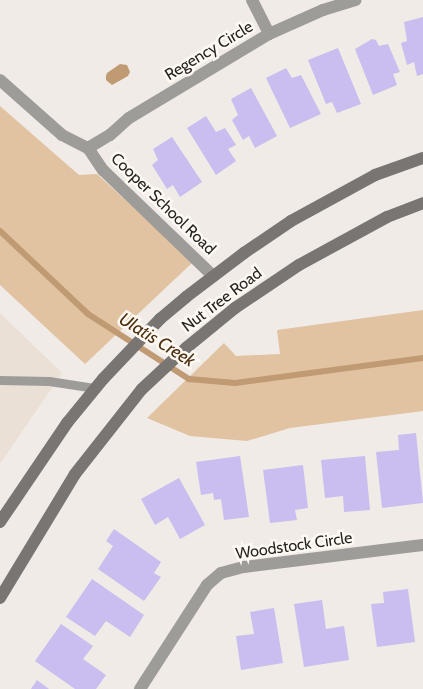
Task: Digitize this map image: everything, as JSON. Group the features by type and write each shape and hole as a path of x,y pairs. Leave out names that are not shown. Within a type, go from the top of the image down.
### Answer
{"main road":[{"name":"Nut Tree Road","path":"0,522 50,446 99,383 160,319 244,252 300,216 375,175 423,158"},
{"name":"Nut Tree Road","path":"0,598 75,474 142,389 186,348 235,308 299,265 387,217 423,203"}],"street":[{"path":"252,0 269,34"},
{"name":"Regency Circle","path":"88,148 110,135 129,118 269,34 323,10 356,0"},
{"name":"Cooper School Road","path":"0,80 62,135 88,148 102,170 195,256 213,276"},
{"name":"Woodstock Circle","path":"140,689 207,585 221,573 244,567 423,545"}],"lane":[{"path":"0,380 99,383"}],"shaded area":[{"path":"120,64 127,65 130,72 128,76 112,85 106,80 107,73"},
{"path":"0,106 79,175 97,174 193,262 85,364 0,285"},
{"path":"423,310 423,411 290,428 247,441 190,436 147,418 224,343 236,356 280,354 277,330"},
{"path":"0,313 62,373 0,464"}],"building":[{"path":"423,17 423,74 417,76 414,62 407,65 401,43 407,41 404,22"},
{"path":"372,39 376,40 379,46 388,44 400,72 393,74 397,85 373,95 355,49"},
{"path":"338,48 361,104 337,113 332,102 326,104 308,60"},
{"path":"286,68 292,78 301,75 321,114 290,128 266,78"},
{"path":"251,88 277,136 255,148 249,136 243,140 232,120 238,115 231,99"},
{"path":"206,116 216,132 225,128 236,145 228,149 236,161 216,175 187,128"},
{"path":"172,137 202,182 180,197 173,185 167,189 152,165 158,160 153,149"},
{"path":"416,433 423,503 382,508 376,452 399,450 398,435"},
{"path":"240,456 249,517 224,520 221,499 214,500 213,493 201,495 196,462"},
{"path":"365,456 370,510 344,512 343,496 325,498 321,460"},
{"path":"303,465 308,508 295,510 297,520 270,523 263,470"},
{"path":"179,478 205,525 180,539 168,517 155,525 141,499"},
{"path":"114,529 161,562 154,573 161,577 144,601 98,569 113,546 106,541"},
{"path":"92,579 144,615 130,637 106,621 95,636 66,617"},
{"path":"408,589 415,642 377,647 371,604 384,603 383,592"},
{"path":"322,600 326,629 344,626 349,660 304,667 294,604"},
{"path":"274,608 283,663 241,670 236,636 254,634 250,612"},
{"path":"61,624 93,646 83,659 106,675 96,689 75,689 35,661"},
{"path":"37,680 49,689 31,689"}],"waterway":[{"name":"Ulatis Creek","path":"0,231 88,314 189,379 235,383 423,358"}]}
